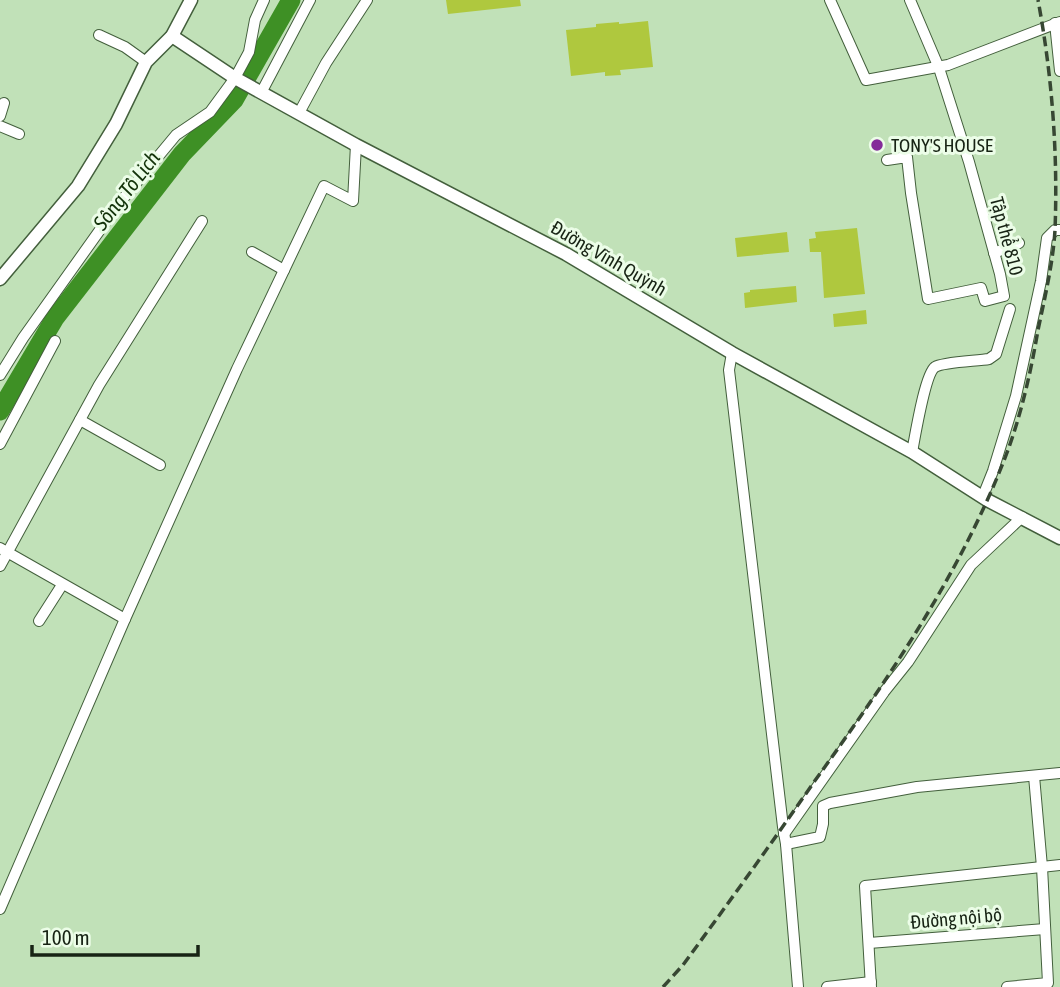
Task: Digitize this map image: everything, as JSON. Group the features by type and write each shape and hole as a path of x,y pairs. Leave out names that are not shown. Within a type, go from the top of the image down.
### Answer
{"street":[{"path":"1,274 78,186 116,124 146,62 172,36 191,0"},
{"path":"0,376 31,327 117,206 176,135 210,112 237,79 249,51 255,20 264,0"},
{"path":"259,92 310,0"},
{"path":"299,113 326,63 367,0"},
{"path":"830,0 866,80 939,68 1057,23 1060,71"},
{"name":"Tập thể 810","path":"887,160 907,157 928,299 981,288 985,301 1004,296 969,162 939,68 910,0"},
{"path":"99,35 125,47 146,62"},
{"name":"Đường Vĩnh Quỳnh","path":"172,36 259,92 566,254 733,353 1060,538"},
{"path":"0,116 4,103"},
{"path":"0,126 19,134"},
{"path":"0,909 237,369 324,186 352,201 356,145"},
{"path":"0,566 4,550 99,384 202,221"},
{"path":"983,496 1016,396 1041,281 1047,238 1055,230 1060,230"},
{"path":"994,253 1019,243"},
{"path":"252,252 284,270"},
{"path":"912,452 931,371 937,365 989,359 996,354 1010,309"},
{"path":"0,444 55,341"},
{"path":"733,353 729,370 785,839 798,987"},
{"path":"80,420 160,465"},
{"path":"785,839 884,692 908,662 971,565 1021,517"},
{"path":"4,550 125,619"},
{"path":"39,621 62,584"},
{"path":"785,839 820,837 823,806 830,803 917,787 1060,773"},
{"path":"1007,987 1048,983 1034,776"},
{"path":"827,987 871,984 865,886 1060,865"},
{"name":"Đường nội bộ","path":"869,943 1045,929"}],"building":[{"path":"446,0 520,0 521,6 448,14"},
{"path":"648,21 653,67 620,70 621,75 605,76 605,72 571,76 566,30 596,27 596,24"},
{"path":"857,228 865,294 824,298 821,252 810,252 809,239 816,238 815,232"},
{"path":"787,232 789,252 737,257 735,238"},
{"path":"796,286 797,302 745,308 744,293 750,290"},
{"path":"866,310 867,324 834,327 833,314"}],"waterway":[{"name":"Sông Tô Lịch","path":"0,411 55,318 182,154 234,100 291,0"}],"railway":[{"path":"663,987 683,965 732,897 896,663 947,580 990,494 1008,450 1029,376 1055,230 1053,114 1038,0"}],"place":[{"name":"TONY'S HOUSE","path":"877,145"}]}
